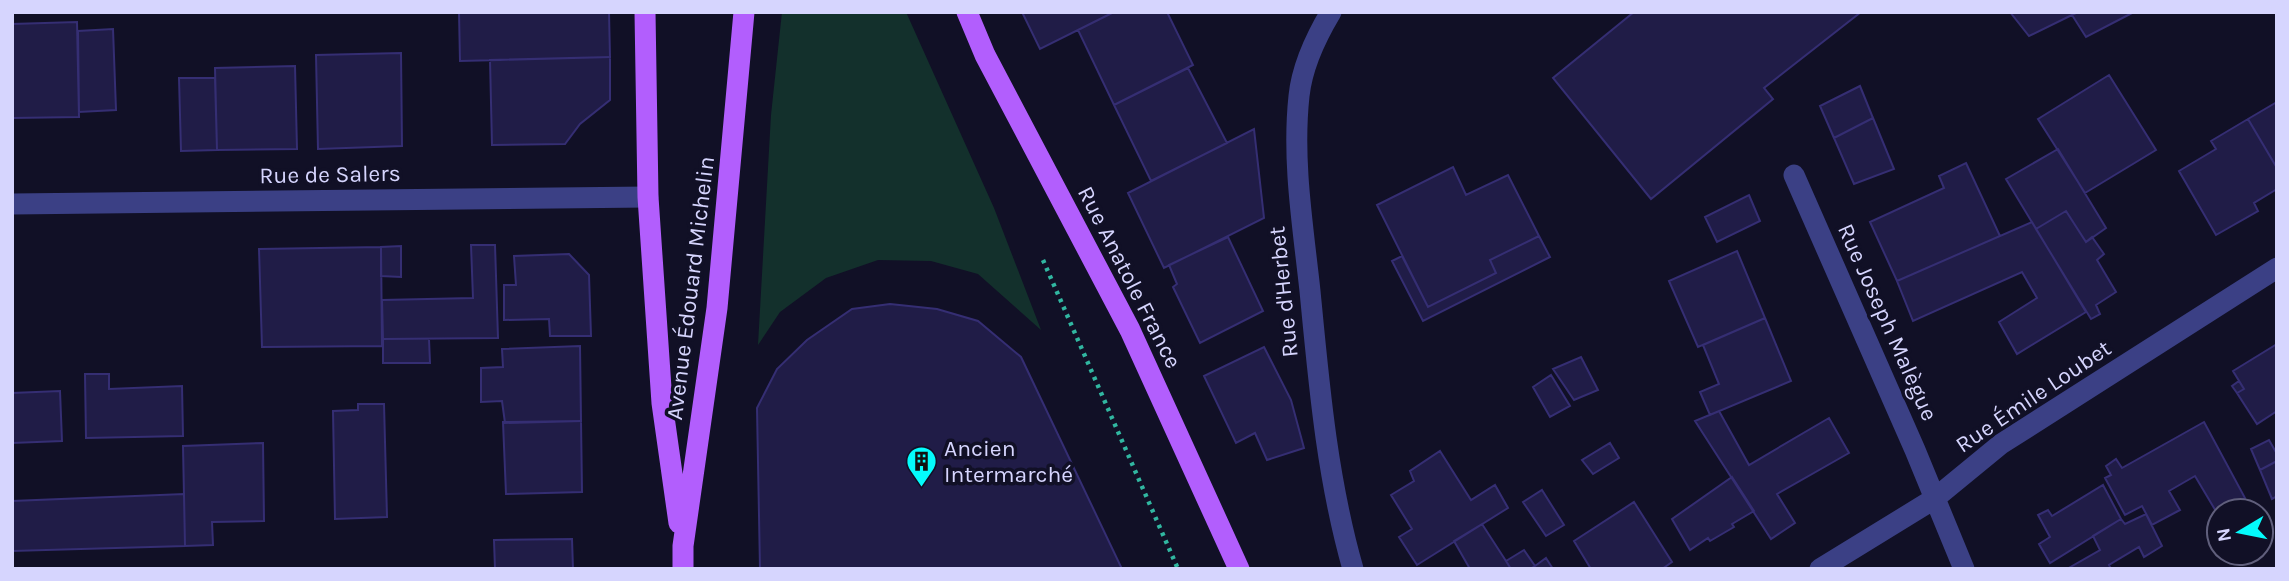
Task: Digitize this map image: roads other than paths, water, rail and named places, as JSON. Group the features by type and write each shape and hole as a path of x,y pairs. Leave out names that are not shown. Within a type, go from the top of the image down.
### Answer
{"main road":[{"path":"645,12 649,197 662,403 682,546"},
{"name":"Avenue Édouard Michelin","path":"683,569 682,546 717,308 744,12"},
{"name":"Rue Anatole France","path":"967,12 985,55 1130,330 1238,569"},
{"path":"977,12 985,55"}],"street":[{"name":"Rue d'Herbet","path":"1331,12 1316,37 1299,93 1296,162 1323,424 1339,521 1353,569"},
{"name":"Rue Joseph Malègue","path":"1794,175 1915,450 1964,569"},
{"name":"Rue de Salers","path":"12,204 649,197"},
{"name":"Rue Émile Loubet","path":"1820,569 1934,499 2001,444 2277,268"}],"place":[{"name":"Ancien Intermarché","path":"921,488"}]}
